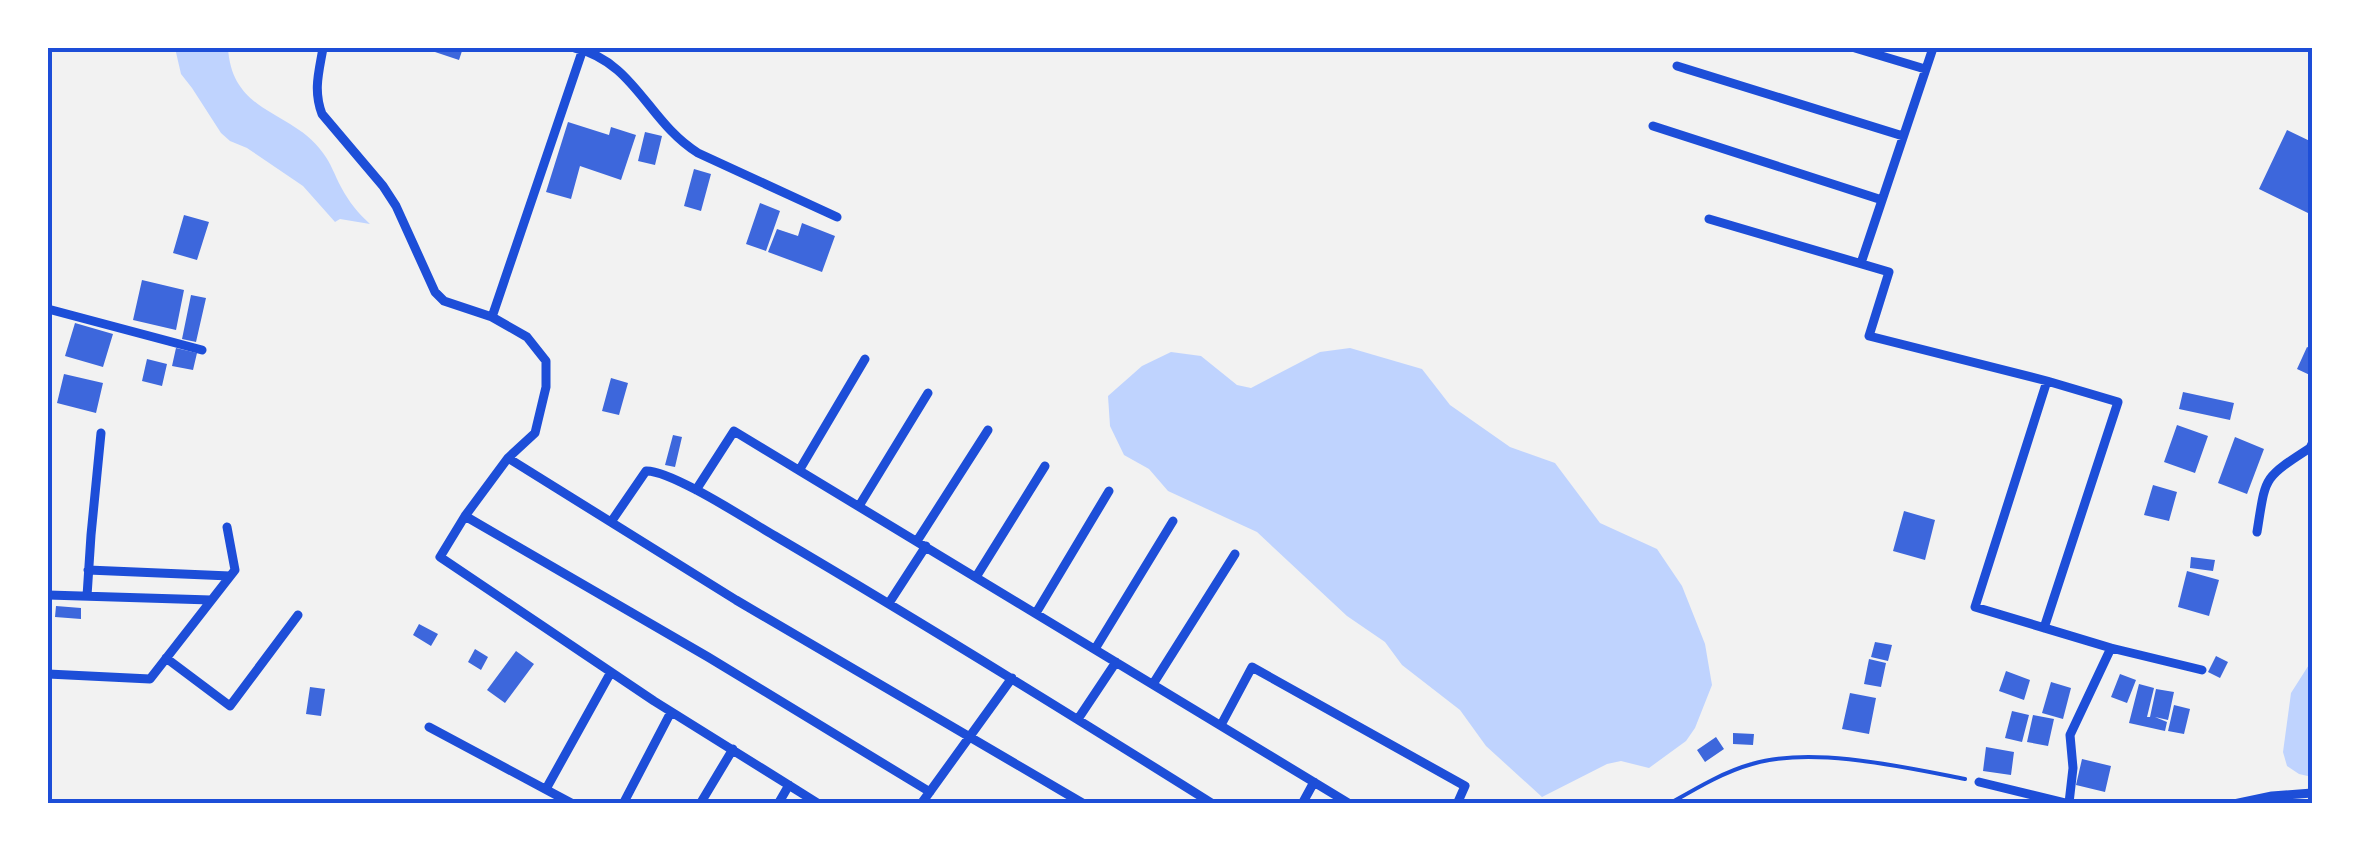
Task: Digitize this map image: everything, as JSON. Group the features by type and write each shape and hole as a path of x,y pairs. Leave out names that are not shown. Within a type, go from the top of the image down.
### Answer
{"street":[{"path":"323,48 316,83 316,100 322,114 396,206 435,292 444,301 492,318 527,338 546,360 548,374 535,432 508,458 440,557 671,712 820,804"},
{"path":"492,318 579,48 619,68 680,142 838,217"},
{"path":"1855,48 1926,68"},
{"path":"1860,264 1932,48"},
{"path":"1677,66 1903,136"},
{"path":"1653,126 1882,200"},
{"path":"1709,218 1889,272 1870,336 2118,402 2044,628"},
{"path":"48,309 202,350"},
{"path":"800,470 865,359"},
{"path":"2047,381 1975,606 2111,648 2202,670"},
{"path":"859,506 928,393"},
{"path":"888,603 988,430"},
{"path":"696,490 734,431 1350,804"},
{"path":"87,596 101,434"},
{"path":"2257,532 2268,479 2312,444"},
{"path":"508,458 736,600 1084,804"},
{"path":"976,576 1045,466"},
{"path":"611,522 646,471 696,490 1012,678 1200,800 1213,804"},
{"path":"1036,613 1109,492"},
{"path":"465,516 930,792"},
{"path":"1095,649 1173,520"},
{"path":"48,674 150,679 235,570 227,527"},
{"path":"1153,684 1235,554"},
{"path":"88,570 230,576"},
{"path":"48,595 211,600"},
{"path":"166,658 230,706 298,615"},
{"path":"1980,782 2069,804 2073,768 2071,731 2111,648"},
{"path":"1078,719 1116,662"},
{"path":"1220,725 1252,667 1464,786 1457,804"},
{"path":"546,789 611,672"},
{"path":"922,804 1012,678"},
{"path":"623,804 671,712"},
{"path":"429,727 573,804"},
{"path":"700,804 733,750"},
{"path":"1302,804 1314,782"},
{"path":"778,804 789,785"},
{"path":"2234,804 2312,793"}],"path":[{"path":"1669,804 1733,771 1769,760 1824,758 1882,763 1980,782"}],"water":[{"path":"175,48 228,48 240,87 310,139 370,224 340,219 335,222 303,186 221,133 181,74"},
{"path":"1350,348 1422,369 1450,405 1510,447 1555,463 1600,523 1657,549 1682,586 1705,644 1712,685 1686,741 1649,768 1621,761 1607,764 1542,797 1486,746 1460,710 1402,665 1385,642 1347,616 1257,532 1168,491 1149,469 1124,455 1110,426 1108,396 1142,366 1171,352 1201,356 1237,385 1251,388 1320,352"},
{"path":"2312,660 2312,777 2287,766 2283,752 2291,693"}],"building":[{"path":"463,48 459,60 432,51"},
{"path":"568,122 609,135 611,127 636,135 621,180 580,166 571,199 546,192"},
{"path":"2287,130 2312,142 2312,215 2259,189"},
{"path":"645,132 662,136 655,165 638,161"},
{"path":"694,169 711,174 701,211 684,206"},
{"path":"760,203 780,211 766,251 746,244"},
{"path":"184,215 209,222 197,260 173,253"},
{"path":"802,223 835,236 822,272 768,252 777,229 798,236"},
{"path":"142,280 184,290 176,330 133,320"},
{"path":"191,295 206,298 196,342 182,339"},
{"path":"75,323 113,334 103,367 65,356"},
{"path":"2307,347 2312,349 2312,376 2297,369"},
{"path":"176,348 197,353 193,370 172,366"},
{"path":"147,359 167,364 162,386 142,381"},
{"path":"64,374 103,383 96,413 57,403"},
{"path":"611,378 628,383 619,415 602,411"},
{"path":"2183,392 2234,403 2230,420 2179,409"},
{"path":"2177,425 2208,436 2195,473 2164,462"},
{"path":"673,435 682,437 675,467 665,465"},
{"path":"2235,437 2264,449 2247,494 2218,483"},
{"path":"2153,485 2177,492 2169,521 2144,515"},
{"path":"1904,511 1935,520 1925,560 1893,551"},
{"path":"2191,557 2215,560 2213,571 2190,568"},
{"path":"2187,571 2219,580 2209,616 2178,607"},
{"path":"56,606 81,608 81,619 55,617"},
{"path":"419,624 438,634 431,646 413,635"},
{"path":"1875,642 1892,645 1888,661 1871,657"},
{"path":"475,649 488,657 481,670 468,662"},
{"path":"516,651 534,664 505,703 487,690"},
{"path":"2216,656 2228,662 2220,678 2208,672"},
{"path":"1869,659 1886,663 1881,687 1864,684"},
{"path":"2006,671 2030,680 2024,700 1999,691"},
{"path":"2120,674 2136,680 2127,703 2111,697"},
{"path":"2051,682 2071,688 2063,719 2042,713"},
{"path":"2139,684 2154,688 2147,717 2156,689 2174,692 2168,720 2155,717 2167,722 2165,731 2129,723"},
{"path":"310,687 325,689 321,716 306,714"},
{"path":"1850,693 1876,698 1869,734 1842,729"},
{"path":"2174,705 2190,709 2184,734 2168,731"},
{"path":"2012,711 2029,715 2022,742 2005,738"},
{"path":"2033,715 2054,719 2048,746 2027,742"},
{"path":"1733,733 1754,734 1753,745 1733,744"},
{"path":"1716,737 1724,749 1705,762 1697,750"},
{"path":"1986,747 2014,752 2011,775 1983,771"},
{"path":"2082,759 2111,766 2105,792 2076,785"}]}
